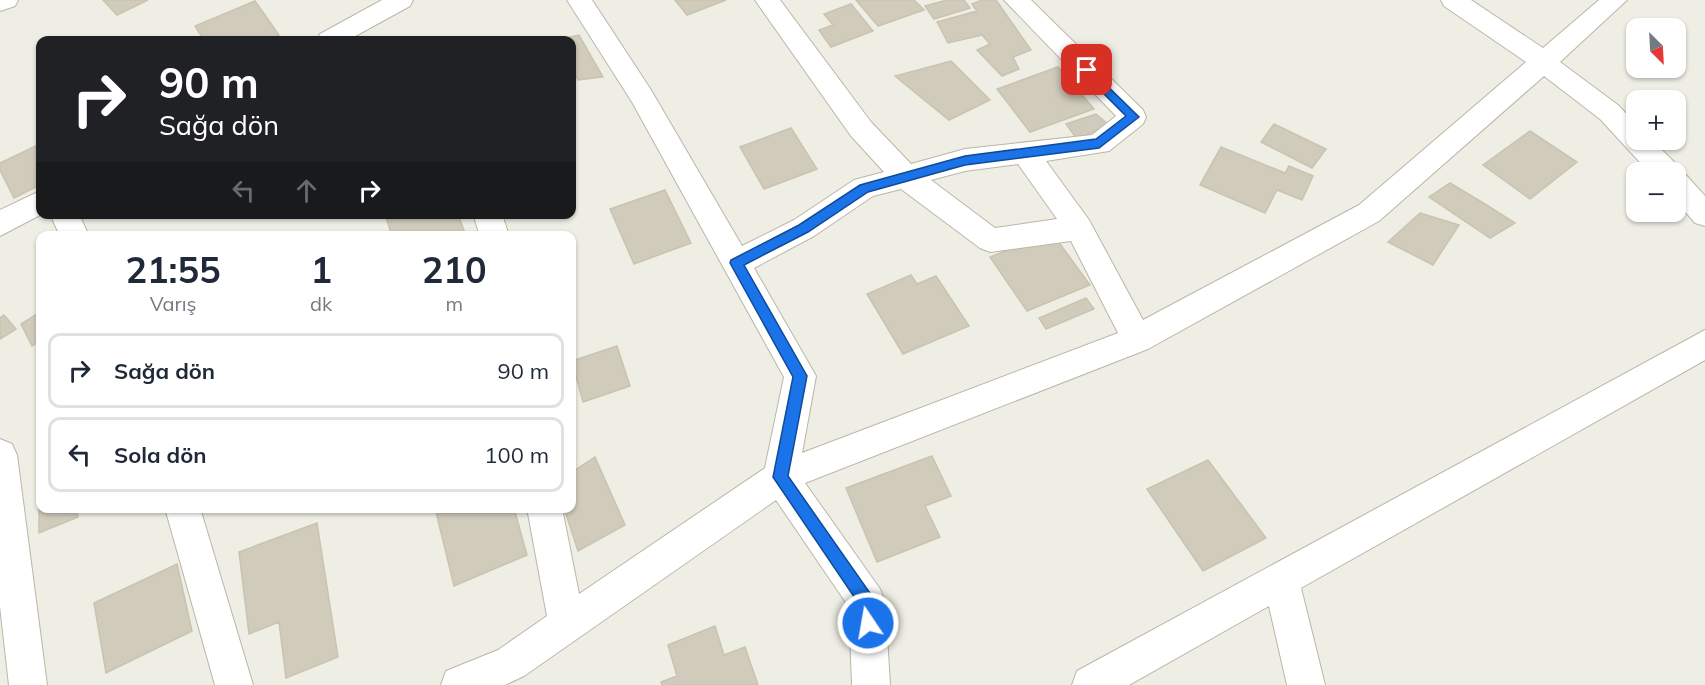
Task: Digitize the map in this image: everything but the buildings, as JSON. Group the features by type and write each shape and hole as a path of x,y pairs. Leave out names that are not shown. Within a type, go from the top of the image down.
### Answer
{"street":[{"path":"0,3 6,0"},
{"path":"344,36 400,0"},
{"path":"579,0 642,98 800,376 780,477 867,602 871,685"},
{"path":"767,0 861,129 906,177 990,240 1079,228"},
{"path":"736,263 804,228 864,188 965,160 1099,144 1133,117 1016,0"},
{"path":"1453,0 1542,61 1609,112 1656,162"},
{"path":"460,685 511,663 780,477 1137,339 1369,213 1615,0"},
{"path":"1025,152 1079,228 1137,339"},
{"path":"1686,194 1705,214"},
{"path":"0,224 36,204"},
{"path":"1091,685 1705,344"},
{"path":"0,455 3,513 28,685"},
{"path":"183,513 234,685"},
{"path":"545,513 567,624"},
{"path":"1281,579 1306,685"}],"route":[{"path":"868,623 867,602 780,477 800,376 736,263 804,228 864,188 965,160 1099,144 1133,117 1087,70"}]}
